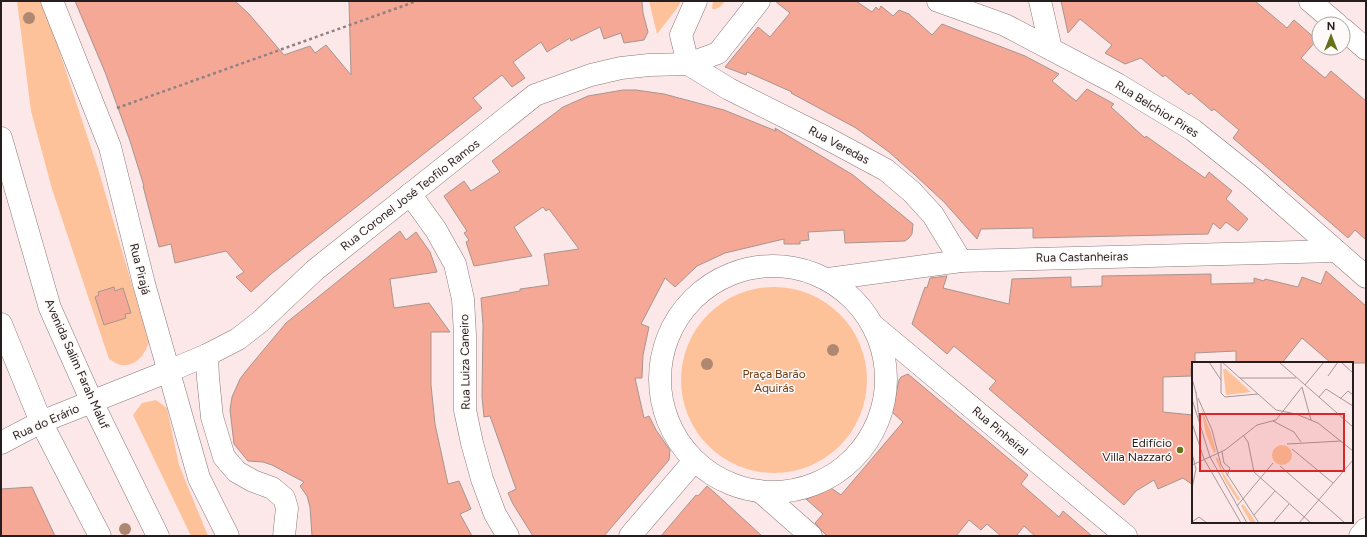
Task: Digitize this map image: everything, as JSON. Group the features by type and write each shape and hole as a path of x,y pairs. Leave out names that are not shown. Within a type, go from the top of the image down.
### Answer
{"main road":[{"name":"Rua Pirajá","path":"52,1 110,147 144,284 199,478 228,536"},
{"path":"696,1 681,34 688,64 718,53 759,1"},
{"name":"Rua Belchior Pires","path":"938,1 1005,25 1117,84 1193,130 1253,178 1366,277"},
{"path":"1040,1 1051,49"},
{"path":"1310,1 1328,16"},
{"path":"1351,36 1366,49"},
{"name":"Rua Coronel José Teofilo Ramos","path":"92,402 207,356 238,339 260,321 315,270 536,95 591,75 621,68 649,65 688,64"},
{"name":"Rua Veredas","path":"688,64 730,89 886,170 912,192 933,215 960,260"},
{"name":"Avenida Salim Farah Maluf","path":"1,138 50,308 92,402 158,536"},
{"name":"Rua Luiza Caneiro","path":"410,194 436,230 454,264 463,299 465,335 465,410 482,479 495,514 508,536"},
{"name":"Rua Castanheiras","path":"828,279 960,260 1336,251"},
{"path":"760,266 797,268 828,279 855,300 875,327 886,360 886,395 876,428 856,457 828,478 796,490 761,492 725,482 694,460 672,432 660,397 661,360 672,326 695,297 725,276 760,266"},
{"path":"1,324 41,422 100,536"},
{"name":"Rua Pinheiral","path":"875,327 1126,536"},
{"path":"207,356 212,417 224,457 238,472 253,482 272,488 284,498 287,508 284,536"},
{"name":"Rua do Erário","path":"1,444 41,422 92,402"},
{"path":"630,536 694,460"},
{"path":"761,492 811,536"},
{"path":"1360,536 1366,529"}],"path":[{"path":"97,115 417,1"}],"green space":[{"path":"17,1 43,1 99,172 149,343 142,356 131,364 121,365 109,359 52,189 31,111"},
{"path":"649,1 681,1 657,34"},
{"path":"713,1 725,1 720,7 712,9"},
{"name":"Praça Barão Aquirás","path":"765,287 783,287 810,294 826,303 840,314 851,328 860,344 867,371 867,389 860,416 851,432 840,446 826,457 810,466 783,473 765,473 747,469 730,462 715,452 702,439 692,424 685,407 681,389 681,371 685,353 692,336 702,321 715,308 730,298 747,291"},
{"path":"156,400 167,408 179,465 208,536 191,536 133,415 142,403"}],"building":[{"path":"75,1 235,1 249,14 284,55 310,46 315,53 326,45 351,75 349,1 642,1 643,13 648,32 644,40 624,43 621,33 604,39 600,27 571,41 570,38 547,52 541,42 513,62 525,78 512,87 502,75 473,98 482,108 271,274 251,292 236,277 244,272 226,251 175,263 171,244 159,247 144,186 130,141 105,72"},
{"path":"775,1 856,1 872,12 876,7 879,10 881,6 893,16 899,10 909,14 932,35 942,24 1025,56 1059,74 1052,81 1076,101 1087,89 1114,104 1111,107 1145,138 1146,136 1205,178 1209,172 1232,191 1226,199 1248,219 1238,231 1226,222 1220,229 1213,223 1208,234 1033,238 1033,228 981,229 977,239 944,202 915,175 889,152 856,128 791,93 792,92 747,72 746,75 725,67 758,27 770,37 790,13"},
{"path":"1061,1 1255,1 1287,28 1294,20 1311,35 1311,47 1301,58 1325,78 1331,71 1366,101 1366,240 1355,230 1348,238 1233,138 1239,130 1214,109 1212,111 1191,93 1189,95 1165,75 1163,77 1141,58 1125,64 1105,53 1112,45 1080,19 1068,33"},
{"path":"623,90 636,90 664,94 724,110 776,131 775,128 853,175 913,224 912,234 905,241 845,243 844,230 808,232 809,240 800,241 800,244 784,244 784,239 725,253 697,266 675,287 665,278 641,324 649,327 643,355 642,378 635,378 644,418 649,416 656,430 670,450 669,460 604,536 533,536 513,504 508,493 516,489 490,416 484,417 482,397 483,325 481,298 520,291 520,289 549,285 544,254 579,249 549,209 546,211 543,207 514,227 532,256 474,266 466,242 469,240 464,233 467,231 444,196 464,181 471,191 500,172 492,161 563,107 588,96"},
{"path":"400,231 406,240 416,232 430,252 437,272 390,279 394,308 429,303 450,332 431,332 431,385 435,424 448,484 459,481 471,509 460,514 472,536 312,536 310,507 307,496 300,486 304,482 272,465 263,462 248,461 234,444 230,410 232,397 240,379 286,323"},
{"path":"1326,271 1366,306 1366,363 1330,362 1302,338 1283,362 1236,362 1236,351 1195,353 1195,362 1192,362 1191,376 1163,377 1163,412 1192,415 1192,484 1183,478 1158,489 1154,480 1136,491 1124,505 989,389 996,381 954,346 947,354 912,324 925,287 927,288 930,278 947,276 943,288 1009,304 1012,279 1071,277 1071,287 1102,286 1102,276 1211,274 1211,284 1254,283 1254,278 1264,281 1265,279 1298,287 1302,277 1321,284"},
{"path":"114,287 115,291 123,288 131,313 125,314 126,318 104,325 95,297 99,295 98,292"},
{"path":"908,374 1028,475 1021,484 1059,517 1063,511 1092,536 1035,536 1024,526 1016,536 1001,536 987,524 981,530 969,520 956,536 827,536 815,523 823,514 806,499 831,488 841,495 903,422 892,412 899,380 901,377"},
{"path":"707,486 762,536 661,536 696,495 698,496"},
{"path":"32,487 55,536 1,536 1,489"}],"place":[{"name":"Edifício Villa Nazzaró","path":"1180,450"}]}
